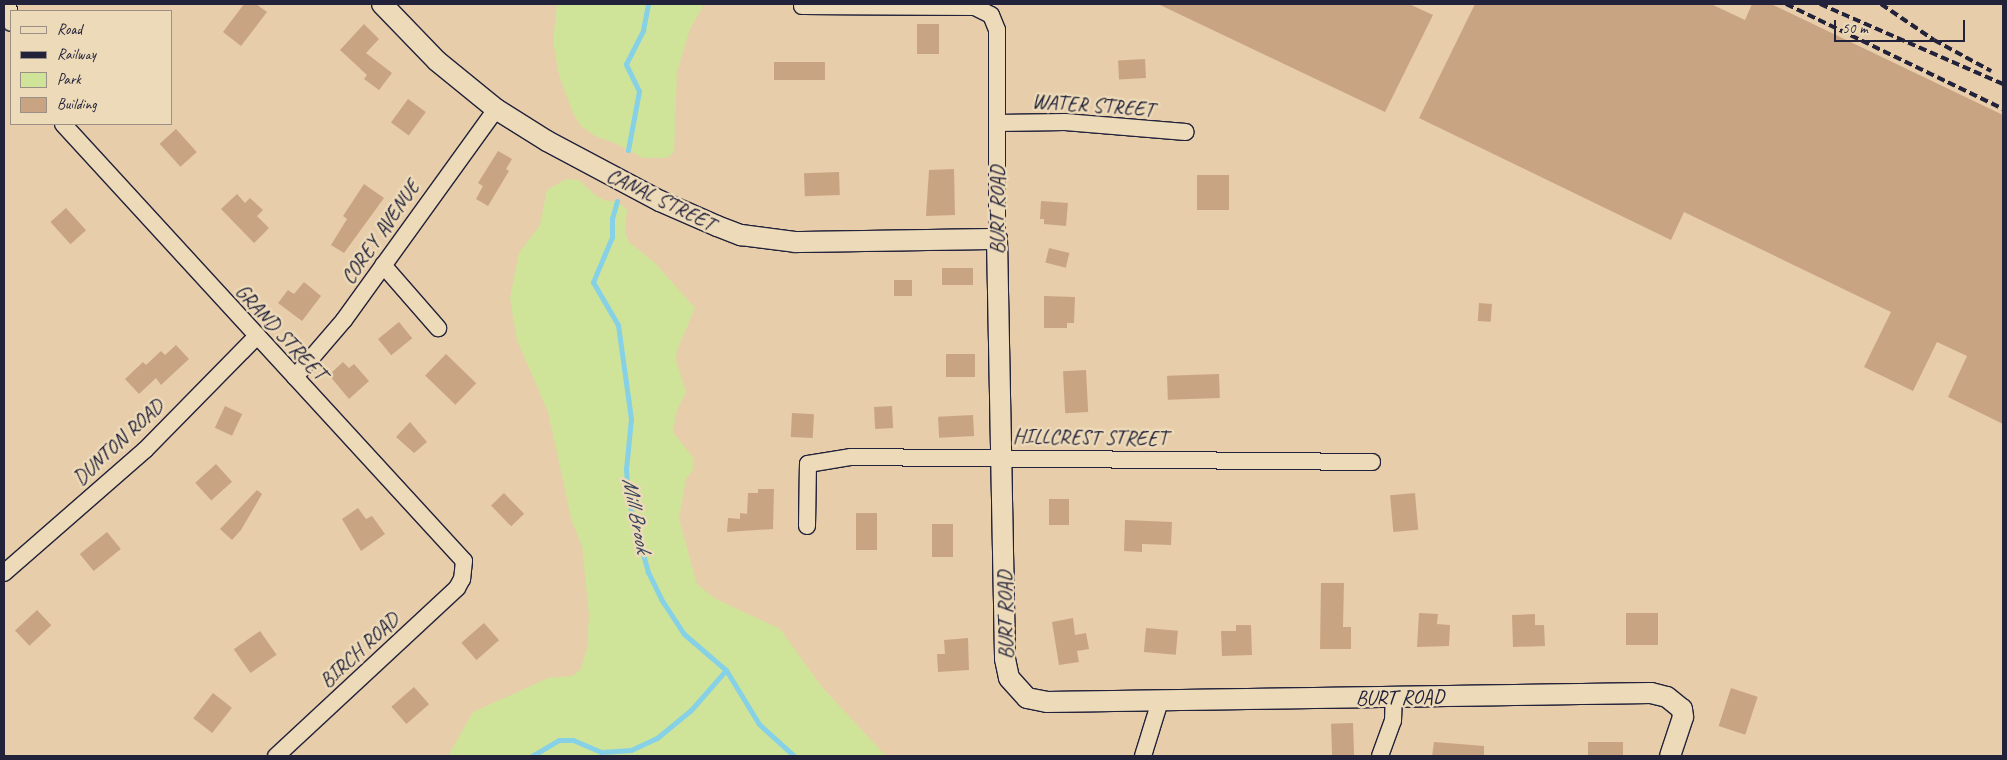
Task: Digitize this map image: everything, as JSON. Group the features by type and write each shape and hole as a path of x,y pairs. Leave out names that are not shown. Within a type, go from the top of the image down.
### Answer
{"street":[{"path":"8,4 10,17"},
{"name":"CANAL STREET","path":"382,4 437,61 496,109 547,141 660,201 742,235 795,242 996,240"},
{"name":"BURT ROAD","path":"802,6 975,7 991,14 997,30 996,240 1004,457 1004,643 1006,666 1012,684 1022,695 1037,702 1651,693 1667,697 1682,709 1683,717 1670,756"},
{"name":"COREY AVENUE","path":"295,378 328,340 496,109"},
{"name":"WATER STREET","path":"997,123 1065,122 1186,132"},
{"name":"GRAND STREET","path":"64,125 256,336 459,553 464,570"},
{"path":"383,265 438,328"},
{"name":"DUNTON ROAD","path":"4,573 133,462 256,336"},
{"name":"HILLCREST STREET","path":"807,526 808,464 851,457 1372,462"},
{"name":"BIRCH ROAD","path":"276,756 457,588 464,570"},
{"path":"1380,756 1392,722 1394,697"},
{"path":"1143,756 1160,700"}],"green space":[{"path":"557,4 704,4 690,29 677,72 674,152 667,158 643,158 617,144 595,136 581,126 573,113 559,75 553,42"},
{"path":"566,179 579,180 595,195 606,201 617,201 627,210 625,232 629,242 655,263 695,308 677,350 676,360 686,392 677,410 673,432 694,459 693,470 686,479 679,519 697,584 714,598 780,629 822,687 886,756 448,756 473,712 548,678 572,676 581,669 587,648 589,615 582,546 572,522 548,412 517,340 510,298 519,253 540,225 547,190"}],"building":[{"path":"244,4 256,4 267,12 241,46 223,32"},
{"path":"1158,4 1409,4 1433,15 1385,112"},
{"path":"1475,4 1711,4 1745,20 1752,4 1771,4 2003,115 2003,424 1948,397 1967,356 1937,342 1913,391 1864,367 1891,312 1684,212 1671,240 1419,118"},
{"path":"364,24 379,39 366,53 392,73 379,90 364,79 367,75 340,50"},
{"path":"917,24 939,24 939,54 917,54"},
{"path":"1145,59 1146,78 1119,79 1118,60"},
{"path":"774,62 825,62 825,80 774,80"},
{"path":"408,99 426,112 409,135 391,122"},
{"path":"176,129 197,152 180,167 160,144"},
{"path":"498,151 512,159 506,169 509,171 488,206 476,199 483,186 478,183"},
{"path":"954,169 955,215 926,216 929,170"},
{"path":"839,172 840,195 805,196 804,173"},
{"path":"1197,175 1229,175 1229,210 1197,210"},
{"path":"364,184 384,198 344,253 331,245 347,219 343,216"},
{"path":"237,194 245,203 250,198 263,210 257,216 269,228 254,243 221,209"},
{"path":"1041,201 1068,203 1066,226 1044,224 1044,219 1040,219"},
{"path":"66,208 86,230 70,244 50,222"},
{"path":"1049,248 1069,253 1066,268 1045,263"},
{"path":"942,268 973,268 973,285 942,285"},
{"path":"894,280 912,280 912,296 894,296"},
{"path":"304,282 321,296 302,321 278,303 288,290 294,294"},
{"path":"1044,296 1075,297 1074,323 1067,323 1067,328 1044,328"},
{"path":"1479,303 1492,304 1491,322 1478,321"},
{"path":"399,322 412,338 391,355 378,339"},
{"path":"176,345 189,359 161,385 156,378 139,394 125,379 143,362 146,365 161,351 165,355"},
{"path":"446,354 476,383 455,405 425,376"},
{"path":"946,354 975,354 975,377 946,377"},
{"path":"343,362 349,368 354,364 369,381 349,399 329,375"},
{"path":"1086,370 1088,412 1065,413 1063,371"},
{"path":"1219,374 1220,398 1168,400 1167,376"},
{"path":"225,406 242,414 232,436 215,428"},
{"path":"892,406 893,428 875,429 874,407"},
{"path":"792,413 814,414 813,438 791,437"},
{"path":"973,415 974,436 939,438 938,417"},
{"path":"410,422 427,442 414,453 396,437"},
{"path":"216,464 232,482 211,501 195,483"},
{"path":"758,489 774,489 773,529 727,532 728,518 740,519 740,513 747,514 748,493 758,493"},
{"path":"257,490 262,494 241,530 232,540 220,529"},
{"path":"504,493 524,514 511,526 491,506"},
{"path":"1415,493 1418,530 1393,532 1390,495"},
{"path":"1049,499 1069,499 1069,525 1049,525"},
{"path":"358,508 366,519 372,516 385,534 361,551 342,519"},
{"path":"856,513 877,513 877,550 856,550"},
{"path":"1125,520 1172,522 1171,545 1142,544 1142,552 1124,551"},
{"path":"932,524 953,524 953,557 932,557"},
{"path":"107,532 121,549 94,571 80,554"},
{"path":"1321,583 1344,583 1343,627 1351,627 1351,649 1320,649"},
{"path":"37,610 51,625 29,646 15,630"},
{"path":"1419,613 1438,614 1437,624 1450,625 1449,646 1417,647"},
{"path":"1626,613 1658,613 1658,645 1626,645"},
{"path":"1535,614 1535,625 1544,625 1545,646 1513,647 1512,615"},
{"path":"1073,618 1075,635 1086,633 1089,649 1077,651 1079,662 1059,665 1052,622"},
{"path":"484,623 499,640 476,660 461,643"},
{"path":"1236,625 1251,625 1252,655 1222,656 1221,631 1236,631"},
{"path":"1146,628 1178,631 1176,655 1144,652"},
{"path":"260,631 277,655 250,673 234,649"},
{"path":"968,638 969,670 938,672 937,654 945,654 944,640"},
{"path":"414,687 429,704 406,724 391,707"},
{"path":"1731,688 1758,697 1745,735 1719,726"},
{"path":"213,693 232,708 212,733 193,718"},
{"path":"1353,723 1354,756 1332,756 1331,724"},
{"path":"1434,742 1484,746 1484,756 1432,756"},
{"path":"1588,742 1623,742 1623,756 1588,756"}],"waterway":[{"name":"Mill Brook","path":"628,150 639,91 626,64 643,30 648,4"},
{"name":"Mill Brook","path":"617,201 612,218 612,237 593,282 618,325 631,419 626,469 628,499 648,572 661,599 684,634 726,670 759,724 794,756"},
{"path":"532,756 559,740 573,740 601,752 631,750 657,738 691,710 726,670"}],"railway":[{"path":"1786,4 2003,109"},
{"path":"1820,4 2003,84"},
{"path":"1881,4 1934,40 1991,71"}]}
